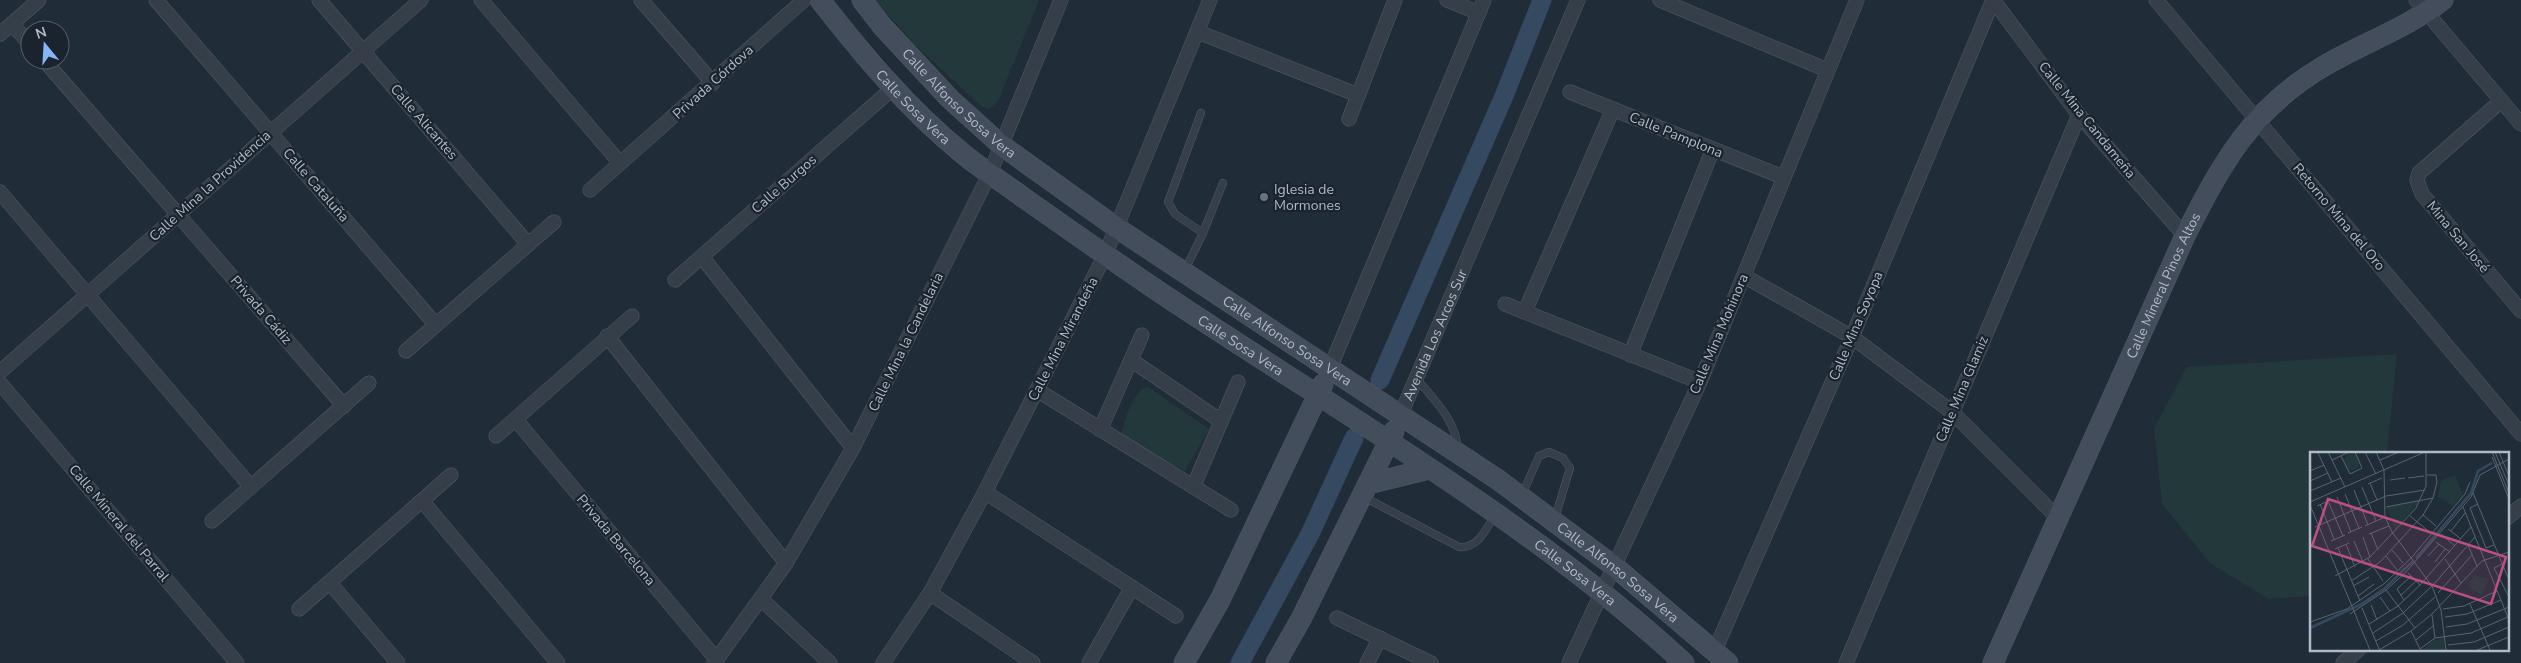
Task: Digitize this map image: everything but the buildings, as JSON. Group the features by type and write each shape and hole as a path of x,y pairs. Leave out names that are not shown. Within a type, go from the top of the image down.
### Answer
{"main road":[{"name":"Calle Sosa Vera","path":"820,0 854,44 893,88 962,154 1105,255 1243,348 1389,441 1495,515 1602,594 1684,663"},
{"name":"Calle Alfonso Sosa Vera","path":"862,0 883,27 950,99 1001,145 1117,228 1459,453 1616,567 1722,656"},
{"name":"Calle Mineral Pinos Altos","path":"1993,663 2057,517 2185,236 2211,185 2236,145 2256,118 2287,90 2429,4"},
{"path":"1184,663 1220,600 1319,395 1330,368"},
{"name":"Avenida Los Arcos Sur","path":"1276,663 1301,619 1401,414"},
{"path":"1365,490 1429,469"}],"street":[{"path":"0,34 39,0"},
{"name":"Calle Cataluña","path":"156,0 436,325"},
{"name":"Calle Alicantes","path":"319,0 528,244"},
{"name":"Calle Mina la Providencia","path":"0,372 421,0"},
{"path":"481,0 620,163"},
{"path":"642,0 712,82"},
{"name":"Privada Córdova","path":"590,190 804,0"},
{"name":"Calle Mina la Candelaria","path":"715,662 786,563 853,448 990,173 1061,0"},
{"name":"Calle Mina Mirandeña","path":"883,663 930,593 985,492 1105,255 1210,0"},
{"path":"1348,120 1395,0"},
{"path":"1330,368 1482,7 1447,0"},
{"name":"Avenida Los Arcos Sur","path":"1401,414 1578,0"},
{"path":"1660,0 1827,70"},
{"name":"Calle Mina Mohinora","path":"1569,663 1616,567 1700,382 1856,0"},
{"name":"Calle Mina Candameña","path":"1993,0 2079,115 2185,236"},
{"name":"Calle Mina Soyopa","path":"1722,656 1852,337 1993,0"},
{"name":"Retorno Mina del Oro","path":"2156,0 2521,434"},
{"path":"2429,4 2501,101 2521,124"},
{"path":"12,24 20,33"},
{"path":"1198,32 1358,95"},
{"name":"Privada Cádiz","path":"53,70 344,406"},
{"name":"Calle Burgos","path":"675,280 893,88"},
{"name":"Calle Pamplona","path":"1570,92 1783,177"},
{"name":"Mina San José","path":"2501,101 2419,172 2417,180 2422,194 2521,311"},
{"path":"1525,311 1613,109"},
{"name":"Calle Mina Glamiz","path":"1846,663 2079,115"},
{"path":"1630,355 1713,149"},
{"path":"0,192 251,487"},
{"path":"406,351 554,222"},
{"path":"702,257 853,448"},
{"path":"1744,276 1852,337 1952,412 2057,517"},
{"path":"1505,304 1700,382"},
{"path":"496,436 607,336 632,316"},
{"path":"1100,430 1142,335"},
{"path":"607,336 786,563"},
{"path":"1132,360 1221,421"},
{"path":"1194,486 1238,382"},
{"name":"Calle Mineral del Parral","path":"0,383 237,663"},
{"path":"212,520 369,383"},
{"path":"1037,390 1231,510"},
{"name":"Privada Barcelona","path":"516,420 715,662"},
{"path":"299,609 423,502 451,475"},
{"path":"985,492 1176,616"},
{"path":"423,502 558,663"},
{"path":"2508,517 2521,506"},
{"path":"330,583 398,663"},
{"path":"1089,663 1132,587"},
{"path":"930,593 1033,663"},
{"path":"761,599 830,663"},
{"path":"1337,618 1432,663"},
{"path":"1367,663 1380,638"},
{"path":"2343,663 2358,650"}],"lane":[{"path":"1201,113 1168,202 1175,214 1203,233"},
{"path":"1184,273 1203,233 1223,183"},
{"path":"1416,378 1449,418 1456,433 1459,453"},
{"path":"1521,497 1539,456 1549,452 1563,458 1570,468 1554,521"},
{"path":"1365,490 1459,547 1471,547 1477,543 1495,515"}],"green space":[{"path":"875,0 1039,0 998,101 989,109 982,107 916,46"},
{"path":"2397,354 2387,452 2310,452 2310,596 2269,599 2211,564 2162,504 2154,428 2187,367"},
{"path":"1147,386 1209,429 1185,471 1121,437 1124,423 1133,401"}],"waterway":[{"path":"1380,380 1504,96 1542,0"},
{"path":"1240,663 1310,534 1354,438"}],"place":[{"name":"Iglesia de Mormones","path":"1264,197"}]}
